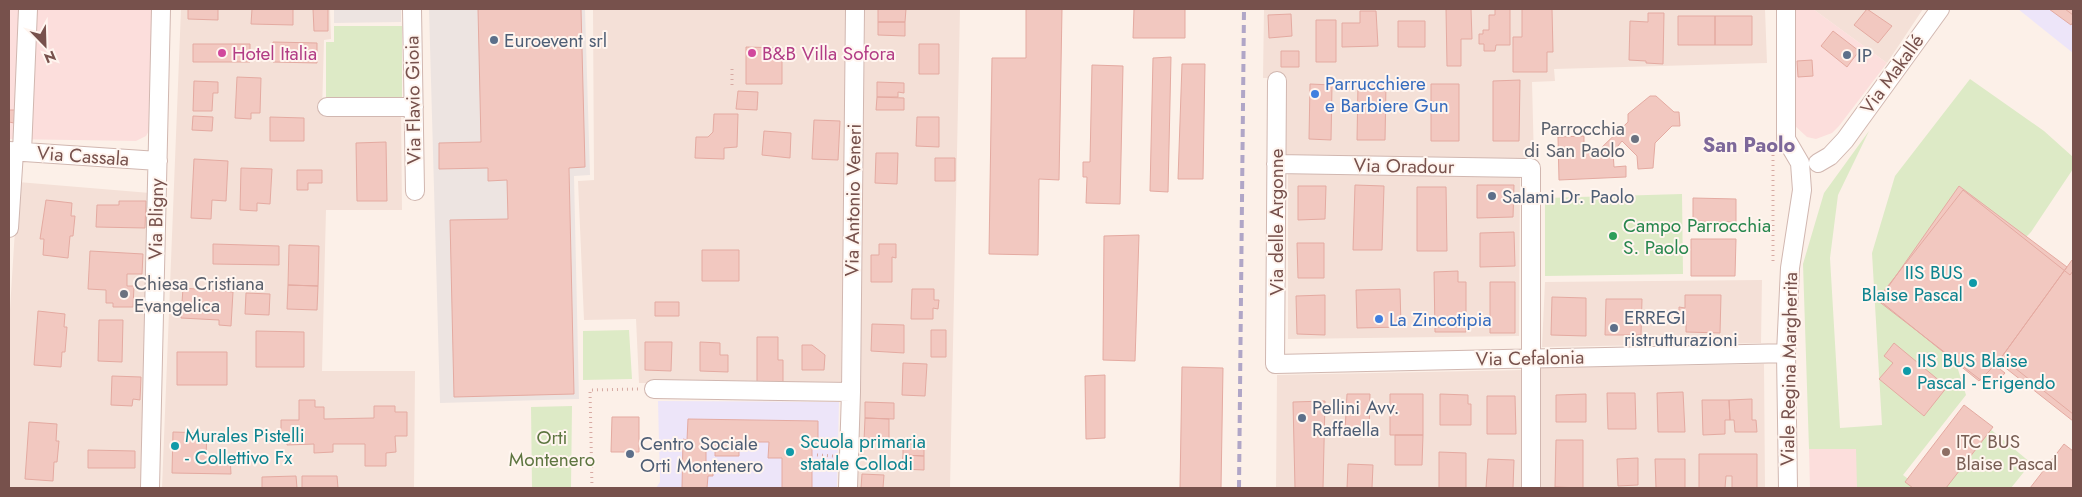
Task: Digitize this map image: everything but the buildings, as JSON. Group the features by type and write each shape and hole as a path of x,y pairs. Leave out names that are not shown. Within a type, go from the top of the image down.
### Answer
{"street":[{"path":"9,228 28,9"},
{"name":"Via Bligny","path":"150,488 161,9"},
{"name":"Via Flavio Gioia","path":"412,9 415,191"},
{"name":"Via Antonio Veneri","path":"848,488 851,392 855,9"},
{"path":"1786,9 1786,139 1808,165"},
{"name":"Via Makallé","path":"1808,165 1830,156 1845,140 1940,9"},
{"name":"Via delle Argonne","path":"1275,364 1277,81"},
{"path":"327,107 414,107"},
{"name":"Via Cassala","path":"15,152 158,161"},
{"name":"Via Oradour","path":"1276,164 1531,168 1532,358"},
{"name":"Viale Regina Margherita","path":"1788,488 1786,353 1790,268 1802,190 1808,165"},
{"name":"Via Cefalonia","path":"1275,364 1786,353"},
{"path":"1532,358 1532,488"},
{"path":"654,389 851,392"}],"path":[{"path":"732,65 732,85"},
{"path":"1773,264 1774,145"},
{"path":"592,488 590,390 654,389"}],"shaded area":[{"path":"9,9 155,9 151,127 146,136 136,141 9,139"},
{"path":"181,9 330,9 331,39 324,40 322,112 401,109 402,210 326,210 322,371 415,371 414,488 162,488"},
{"path":"334,9 401,9 401,22 334,23"},
{"path":"429,9 585,9 590,175 574,176 579,399 440,403"},
{"path":"593,9 846,9 841,385 639,383 636,319 584,320 578,181 594,180"},
{"path":"865,9 960,9 950,488 858,488"},
{"path":"1264,9 1765,9 1767,63 1554,69 1555,81 1532,82 1534,161 1286,156 1284,78 1263,78"},
{"path":"1796,9 1813,9 1887,63 1839,126 1832,133 1816,139 1807,137 1794,125"},
{"path":"1813,9 1923,9 1887,63"},
{"path":"2018,9 2073,9 2073,53"},
{"path":"1288,170 1520,176 1519,336 1288,339"},
{"path":"18,182 150,193 141,488 9,488 9,325"},
{"path":"1762,280 1761,343 1542,347 1545,282"},
{"path":"1764,364 1765,488 1538,488 1536,368"},
{"path":"1523,370 1525,488 1276,488 1277,375"},
{"path":"658,401 839,402 837,488 656,488 660,482"},
{"path":"1864,444 1867,488 1810,488 1809,449"}],"green space":[{"path":"334,26 402,26 402,104 326,104 326,42 334,42"},
{"path":"1970,79 2044,131 2073,157 2073,169 2026,237 1956,363 1966,395 1903,475 1920,488 1857,488 1856,449 1809,449 1803,264 1824,193 1869,131 1838,195 1830,258 1840,428 1882,425 1872,253 1895,176"},
{"name":"Campo Parrocchia S. Paolo","path":"1682,194 1683,274 1545,276 1545,198"},
{"path":"629,330 632,379 583,380 583,331"},
{"name":"Orti Montenero","path":"572,406 571,488 532,488 531,407"},
{"path":"1989,428 2031,463 2011,488 1942,488"}],"railway":[{"path":"1239,488 1244,9"}],"place":[{"name":"Euroevent srl","path":"494,40"},
{"name":"Hotel Italia","path":"222,53"},
{"name":"B&B Villa Sofora","path":"752,53"},
{"name":"IP","path":"1847,55"},
{"name":"Parrucchiere e Barbiere Gun","path":"1315,94"},
{"name":"Parrocchia di San Paolo","path":"1635,139"},
{"name":"Salami Dr. Paolo","path":"1492,196"},
{"name":"Campo Parrocchia S. Paolo","path":"1613,236"},
{"name":"IIS BUS Blaise Pascal","path":"1973,283"},
{"name":"Chiesa Cristiana Evangelica","path":"124,294"},
{"name":"La Zincotipia","path":"1379,319"},
{"name":"ERREGI ristrutturazioni","path":"1614,328"},
{"name":"IIS BUS Blaise Pascal - Erigendo","path":"1907,371"},
{"name":"Pellini Avv. Raffaella","path":"1302,418"},
{"name":"Murales Pistelli - Collettivo Fx","path":"175,446"},
{"name":"Scuola primaria statale Collodi","path":"790,452"},
{"name":"ITC BUS Blaise Pascal","path":"1946,452"},
{"name":"Centro Sociale Orti Montenero","path":"630,454"}],"district":[{"name":"San Paolo","path":"1749,145"}]}
